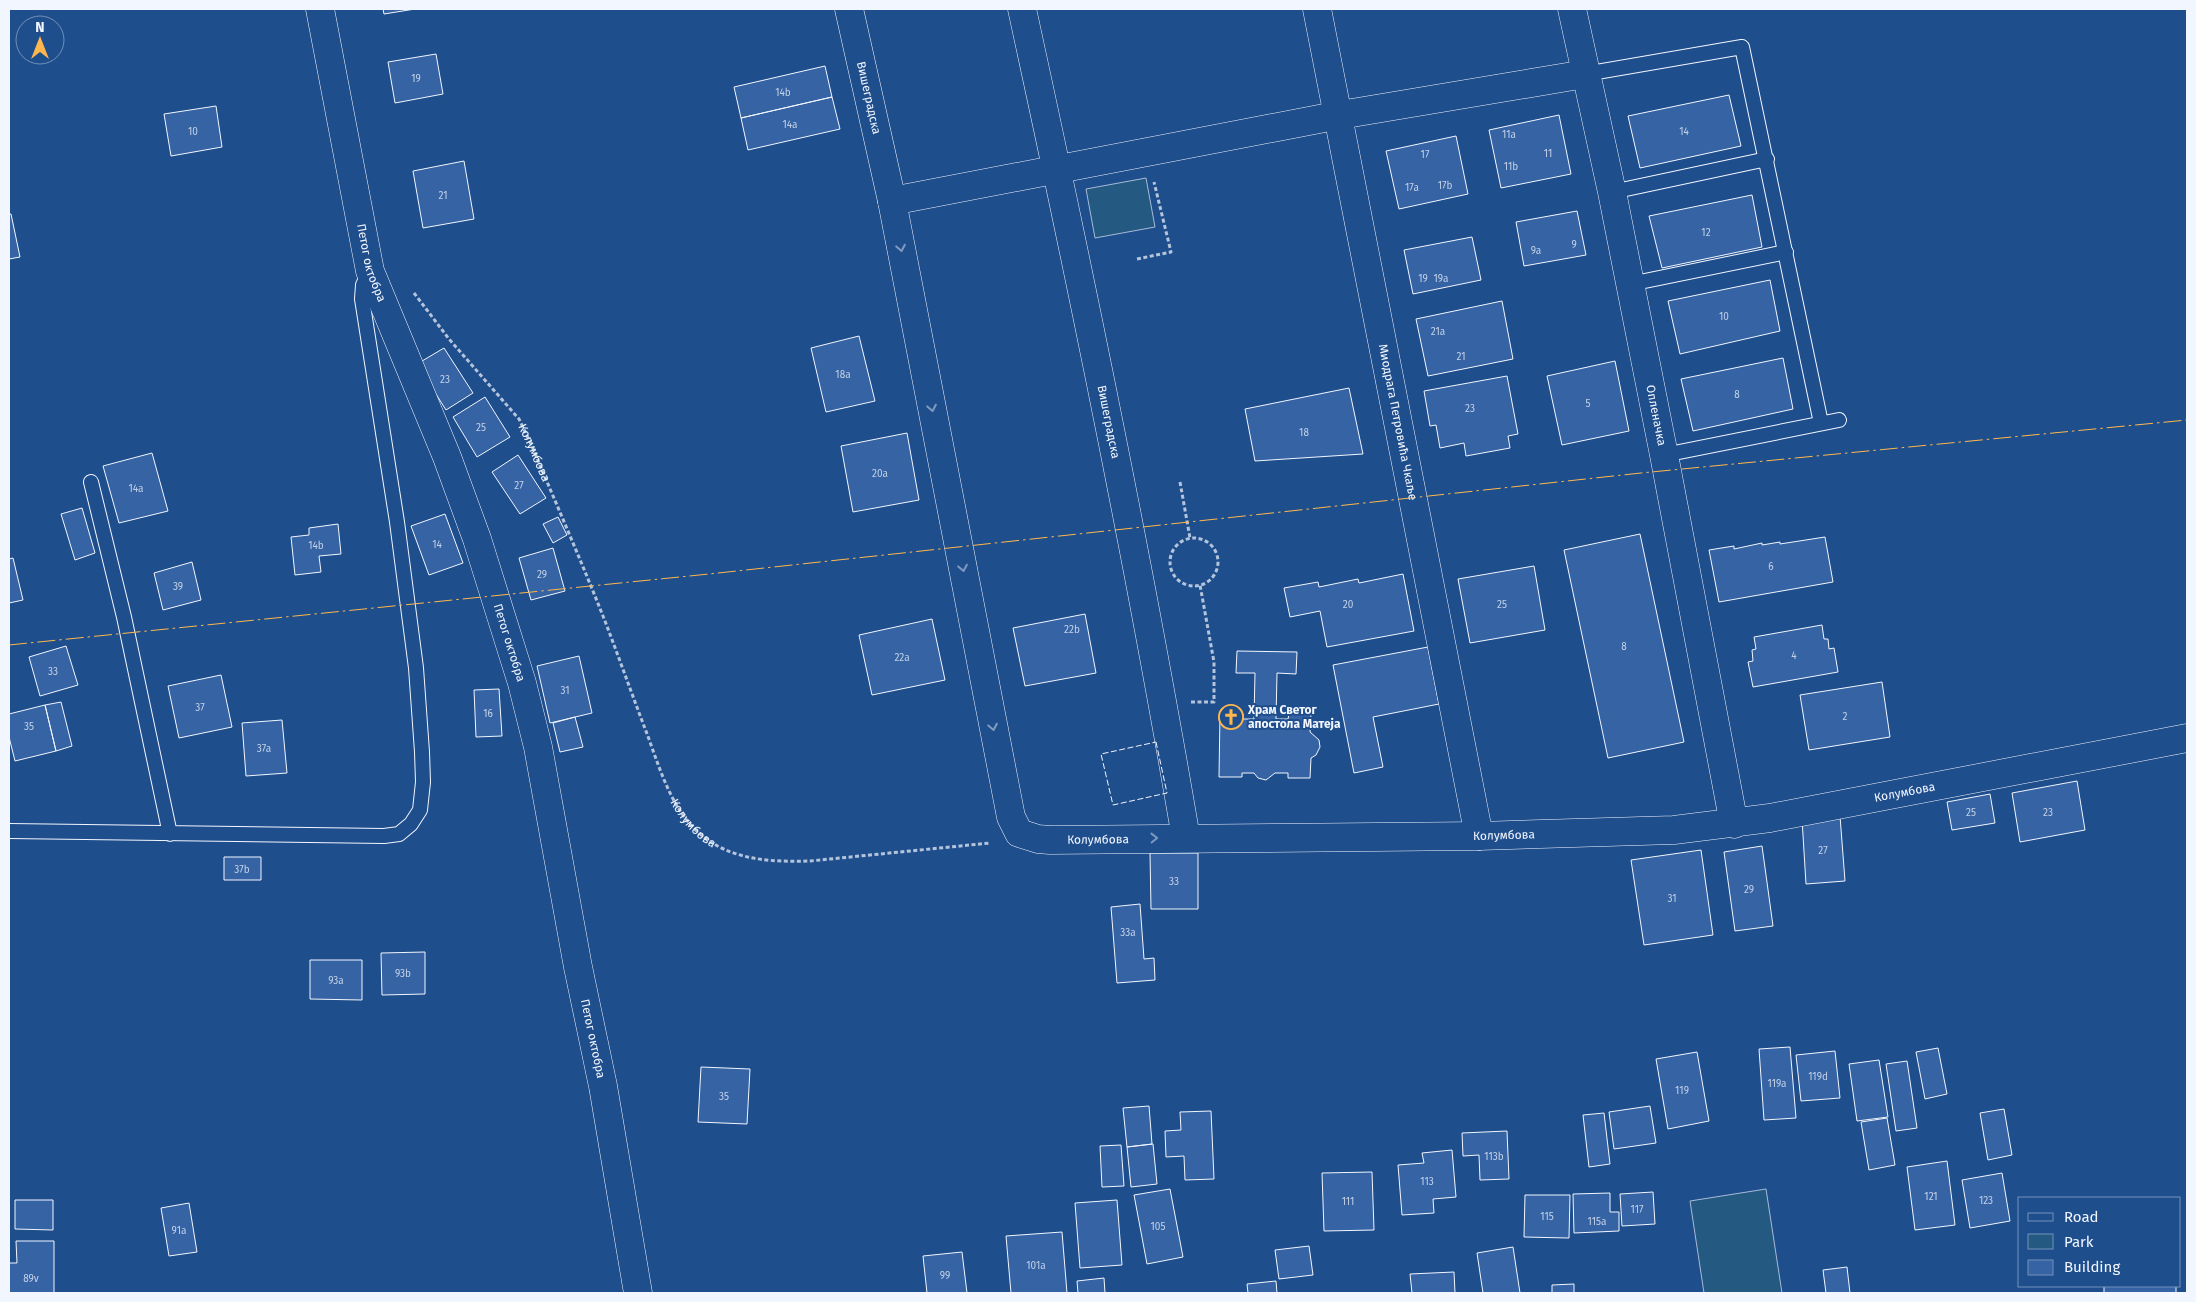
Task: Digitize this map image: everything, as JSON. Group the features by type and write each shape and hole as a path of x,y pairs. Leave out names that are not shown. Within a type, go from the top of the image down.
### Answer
{"street":[{"name":"Петог октобра","path":"320,9 370,271 448,457 480,548 522,683 540,756 578,967 603,1086 638,1293"},
{"name":"Вишеградска","path":"849,9 892,200 1011,817 1019,833"},
{"name":"Вишеградска","path":"1022,9 1057,168 1163,702 1186,838"},
{"name":"Миодрага Петровића Чкаље","path":"1318,9 1479,836"},
{"name":"Опленачка","path":"1572,9 1612,192 1734,824"},
{"path":"892,200 1147,150 1585,74"},
{"name":"Колумбова","path":"1019,833 1038,839 1050,840 1479,836 1655,831 1734,824 2187,738"}],"lane":[{"path":"1585,74 1742,48 1821,424"},
{"path":"1612,192 1766,160"},
{"path":"1630,284 1786,252"},
{"path":"9,831 384,836 399,834 411,824 420,810 423,782 416,668 397,522 362,299 363,285 370,271"},
{"path":"1664,455 1839,420"},
{"path":"91,482 124,617 170,834"}],"path":[{"path":"1137,259 1171,252 1147,150"},
{"name":"Колумбова","path":"412,291 449,339 519,419 603,616 670,795 692,825 704,837 738,854 780,862 810,861 984,844 1010,838 1019,833"},
{"path":"1180,482 1190,538"},
{"path":"1190,538 1206,541 1216,553 1217,570 1208,582 1200,585 1184,585 1172,574 1170,567 1169,559 1176,545 1190,538"},
{"path":"1163,702 1214,702 1214,662 1200,585"}],"green space":[{"path":"1146,178 1155,227 1095,238 1086,189"},
{"path":"1766,1189 1782,1293 1704,1293 1690,1201"}],"building":[{"path":"383,9 415,9 384,14"},
{"path":"436,54 443,94 395,103 388,62"},
{"path":"825,66 832,97 741,118 734,87"},
{"path":"1729,95 1741,146 1640,168 1628,116"},
{"path":"832,97 840,129 748,150 741,118"},
{"path":"216,106 222,147 171,156 164,114"},
{"path":"1559,115 1571,174 1501,188 1489,130"},
{"path":"1456,136 1468,194 1399,209 1386,151"},
{"path":"464,161 474,219 423,228 413,171"},
{"path":"1752,195 1762,247 1662,268 1649,216"},
{"path":"1577,211 1586,255 1524,266 1516,222"},
{"path":"9,214 11,214 20,257 9,259"},
{"path":"1472,237 1481,280 1413,294 1404,250"},
{"path":"1770,280 1780,331 1680,354 1668,301"},
{"path":"1502,301 1513,359 1428,376 1416,319"},
{"path":"859,336 875,401 826,412 811,348"},
{"path":"444,348 473,393 446,410 417,364"},
{"path":"1783,358 1793,409 1693,431 1681,379"},
{"path":"1615,361 1629,431 1562,445 1547,376"},
{"path":"1507,376 1518,434 1508,436 1510,448 1466,456 1464,443 1440,448 1436,425 1430,426 1424,391"},
{"path":"1349,388 1363,454 1255,461 1245,409"},
{"path":"485,397 510,437 477,457 453,417"},
{"path":"907,433 919,500 853,512 841,446"},
{"path":"152,453 168,511 119,523 103,466"},
{"path":"518,455 546,498 520,514 492,472"},
{"path":"82,508 95,553 75,560 61,514"},
{"path":"445,514 463,563 429,575 411,526"},
{"path":"558,517 567,535 553,543 543,524"},
{"path":"338,524 341,554 319,556 321,572 295,575 291,537 309,535 309,528"},
{"path":"1640,534 1684,742 1608,758 1564,550"},
{"path":"1825,537 1833,582 1719,602 1709,550 1734,546 1734,549 1762,543 1762,545 1780,542 1780,544"},
{"path":"553,548 565,591 531,600 519,558"},
{"path":"13,558 23,600 9,603 9,559"},
{"path":"192,562 201,600 163,610 154,573"},
{"path":"1534,566 1545,630 1470,643 1458,579"},
{"path":"1403,574 1414,631 1327,647 1320,611 1290,617 1284,588 1318,582 1319,587 1358,579 1359,583"},
{"path":"1085,614 1096,673 1025,686 1013,628"},
{"path":"932,619 945,680 872,695 859,635"},
{"path":"1822,625 1824,639 1828,639 1829,649 1834,648 1838,672 1753,687 1748,662 1753,661 1752,650 1756,649 1754,637"},
{"path":"66,646 78,685 40,696 29,657"},
{"path":"1428,647 1439,704 1373,717 1383,767 1354,773 1333,665"},
{"name":"Храм Светог апостола Матеја","path":"1237,651 1297,652 1296,674 1277,673 1276,719 1288,719 1289,714 1311,714 1310,732 1319,740 1320,747 1316,755 1311,758 1310,778 1288,778 1288,773 1275,773 1266,780 1258,778 1254,773 1242,773 1242,777 1219,777 1220,714 1243,714 1243,719 1254,719 1255,673 1236,673"},
{"path":"579,656 592,713 550,723 537,666"},
{"path":"221,675 232,727 179,738 168,686"},
{"path":"1882,682 1890,737 1809,750 1800,695"},
{"path":"499,689 502,736 476,737 474,690"},
{"path":"61,702 72,746 56,751 45,705"},
{"path":"45,705 56,751 15,761 9,737 9,714"},
{"path":"575,717 583,747 560,752 553,723"},
{"path":"282,720 287,773 246,776 242,723"},
{"path":"2077,781 2085,830 2020,842 2012,793"},
{"path":"1990,794 1995,823 1952,830 1947,802"},
{"path":"1840,816 1845,881 1806,884 1802,819"},
{"path":"1762,846 1773,926 1735,931 1724,852"},
{"path":"1701,850 1713,935 1644,945 1631,860"},
{"path":"1150,853 1198,853 1198,909 1151,909"},
{"path":"224,857 261,857 261,880 224,880"},
{"path":"1140,904 1144,959 1154,958 1155,980 1117,983 1111,907"},
{"path":"425,952 425,994 382,995 381,953"},
{"path":"310,960 362,960 362,1000 310,999"},
{"path":"1790,1047 1796,1118 1764,1120 1759,1049"},
{"path":"1938,1048 1947,1094 1925,1099 1916,1052"},
{"path":"1835,1051 1840,1098 1801,1101 1796,1055"},
{"path":"1697,1052 1709,1121 1668,1129 1656,1059"},
{"path":"1879,1060 1888,1117 1857,1121 1849,1064"},
{"path":"1907,1061 1917,1128 1896,1131 1886,1064"},
{"path":"701,1067 750,1069 747,1124 698,1122"},
{"path":"1149,1106 1152,1144 1127,1147 1123,1108"},
{"path":"1650,1106 1656,1143 1614,1149 1609,1112"},
{"path":"2004,1109 2012,1155 1988,1160 1980,1113"},
{"path":"1211,1111 1214,1179 1185,1180 1184,1156 1166,1157 1165,1131 1181,1130 1180,1112"},
{"path":"1604,1113 1610,1164 1589,1167 1583,1115"},
{"path":"1887,1118 1895,1165 1869,1170 1861,1122"},
{"path":"1507,1131 1509,1179 1480,1180 1479,1155 1463,1156 1462,1133"},
{"path":"1153,1144 1157,1184 1131,1187 1127,1147"},
{"path":"1121,1145 1124,1186 1102,1187 1100,1146"},
{"path":"1452,1150 1456,1197 1433,1199 1434,1213 1402,1215 1398,1165 1424,1163 1422,1153"},
{"path":"1947,1161 1955,1225 1915,1230 1907,1167"},
{"path":"1372,1172 1374,1230 1324,1231 1322,1173"},
{"path":"2002,1173 2010,1221 1970,1228 1962,1180"},
{"path":"1170,1189 1183,1257 1147,1264 1134,1195"},
{"path":"1653,1192 1655,1224 1622,1226 1620,1194"},
{"path":"1610,1193 1610,1212 1619,1212 1619,1231 1574,1233 1573,1194"},
{"path":"1525,1195 1570,1195 1569,1238 1524,1237"},
{"path":"15,1200 53,1200 53,1230 15,1229"},
{"path":"1117,1200 1122,1265 1080,1268 1075,1203"},
{"path":"189,1203 197,1252 169,1256 161,1208"},
{"path":"1062,1232 1067,1293 1011,1293 1006,1236"},
{"path":"16,1241 54,1241 54,1293 9,1293 9,1263 17,1263"},
{"path":"1309,1246 1313,1275 1279,1279 1275,1250"},
{"path":"1513,1247 1520,1293 1483,1293 1477,1253"},
{"path":"962,1252 967,1293 927,1293 923,1256"},
{"path":"1847,1267 1850,1293 1826,1293 1823,1270"},
{"path":"1454,1272 1455,1293 1412,1293 1410,1274"},
{"path":"1104,1278 1105,1293 1078,1293 1077,1281"},
{"path":"1276,1281 1277,1293 1248,1293 1247,1284"},
{"path":"1574,1284 1574,1293 1552,1293 1552,1285"},
{"path":"2104,1287 2176,1287 2176,1293 2104,1293"}],"fence":[{"path":"1156,742 1167,793 1113,805 1101,754 1156,742"}],"power":[{"path":"9,645 709,574 1641,473 2187,420"}],"place":[{"name":"Храм Светог апостола Матеја","path":"1231,717"}]}
